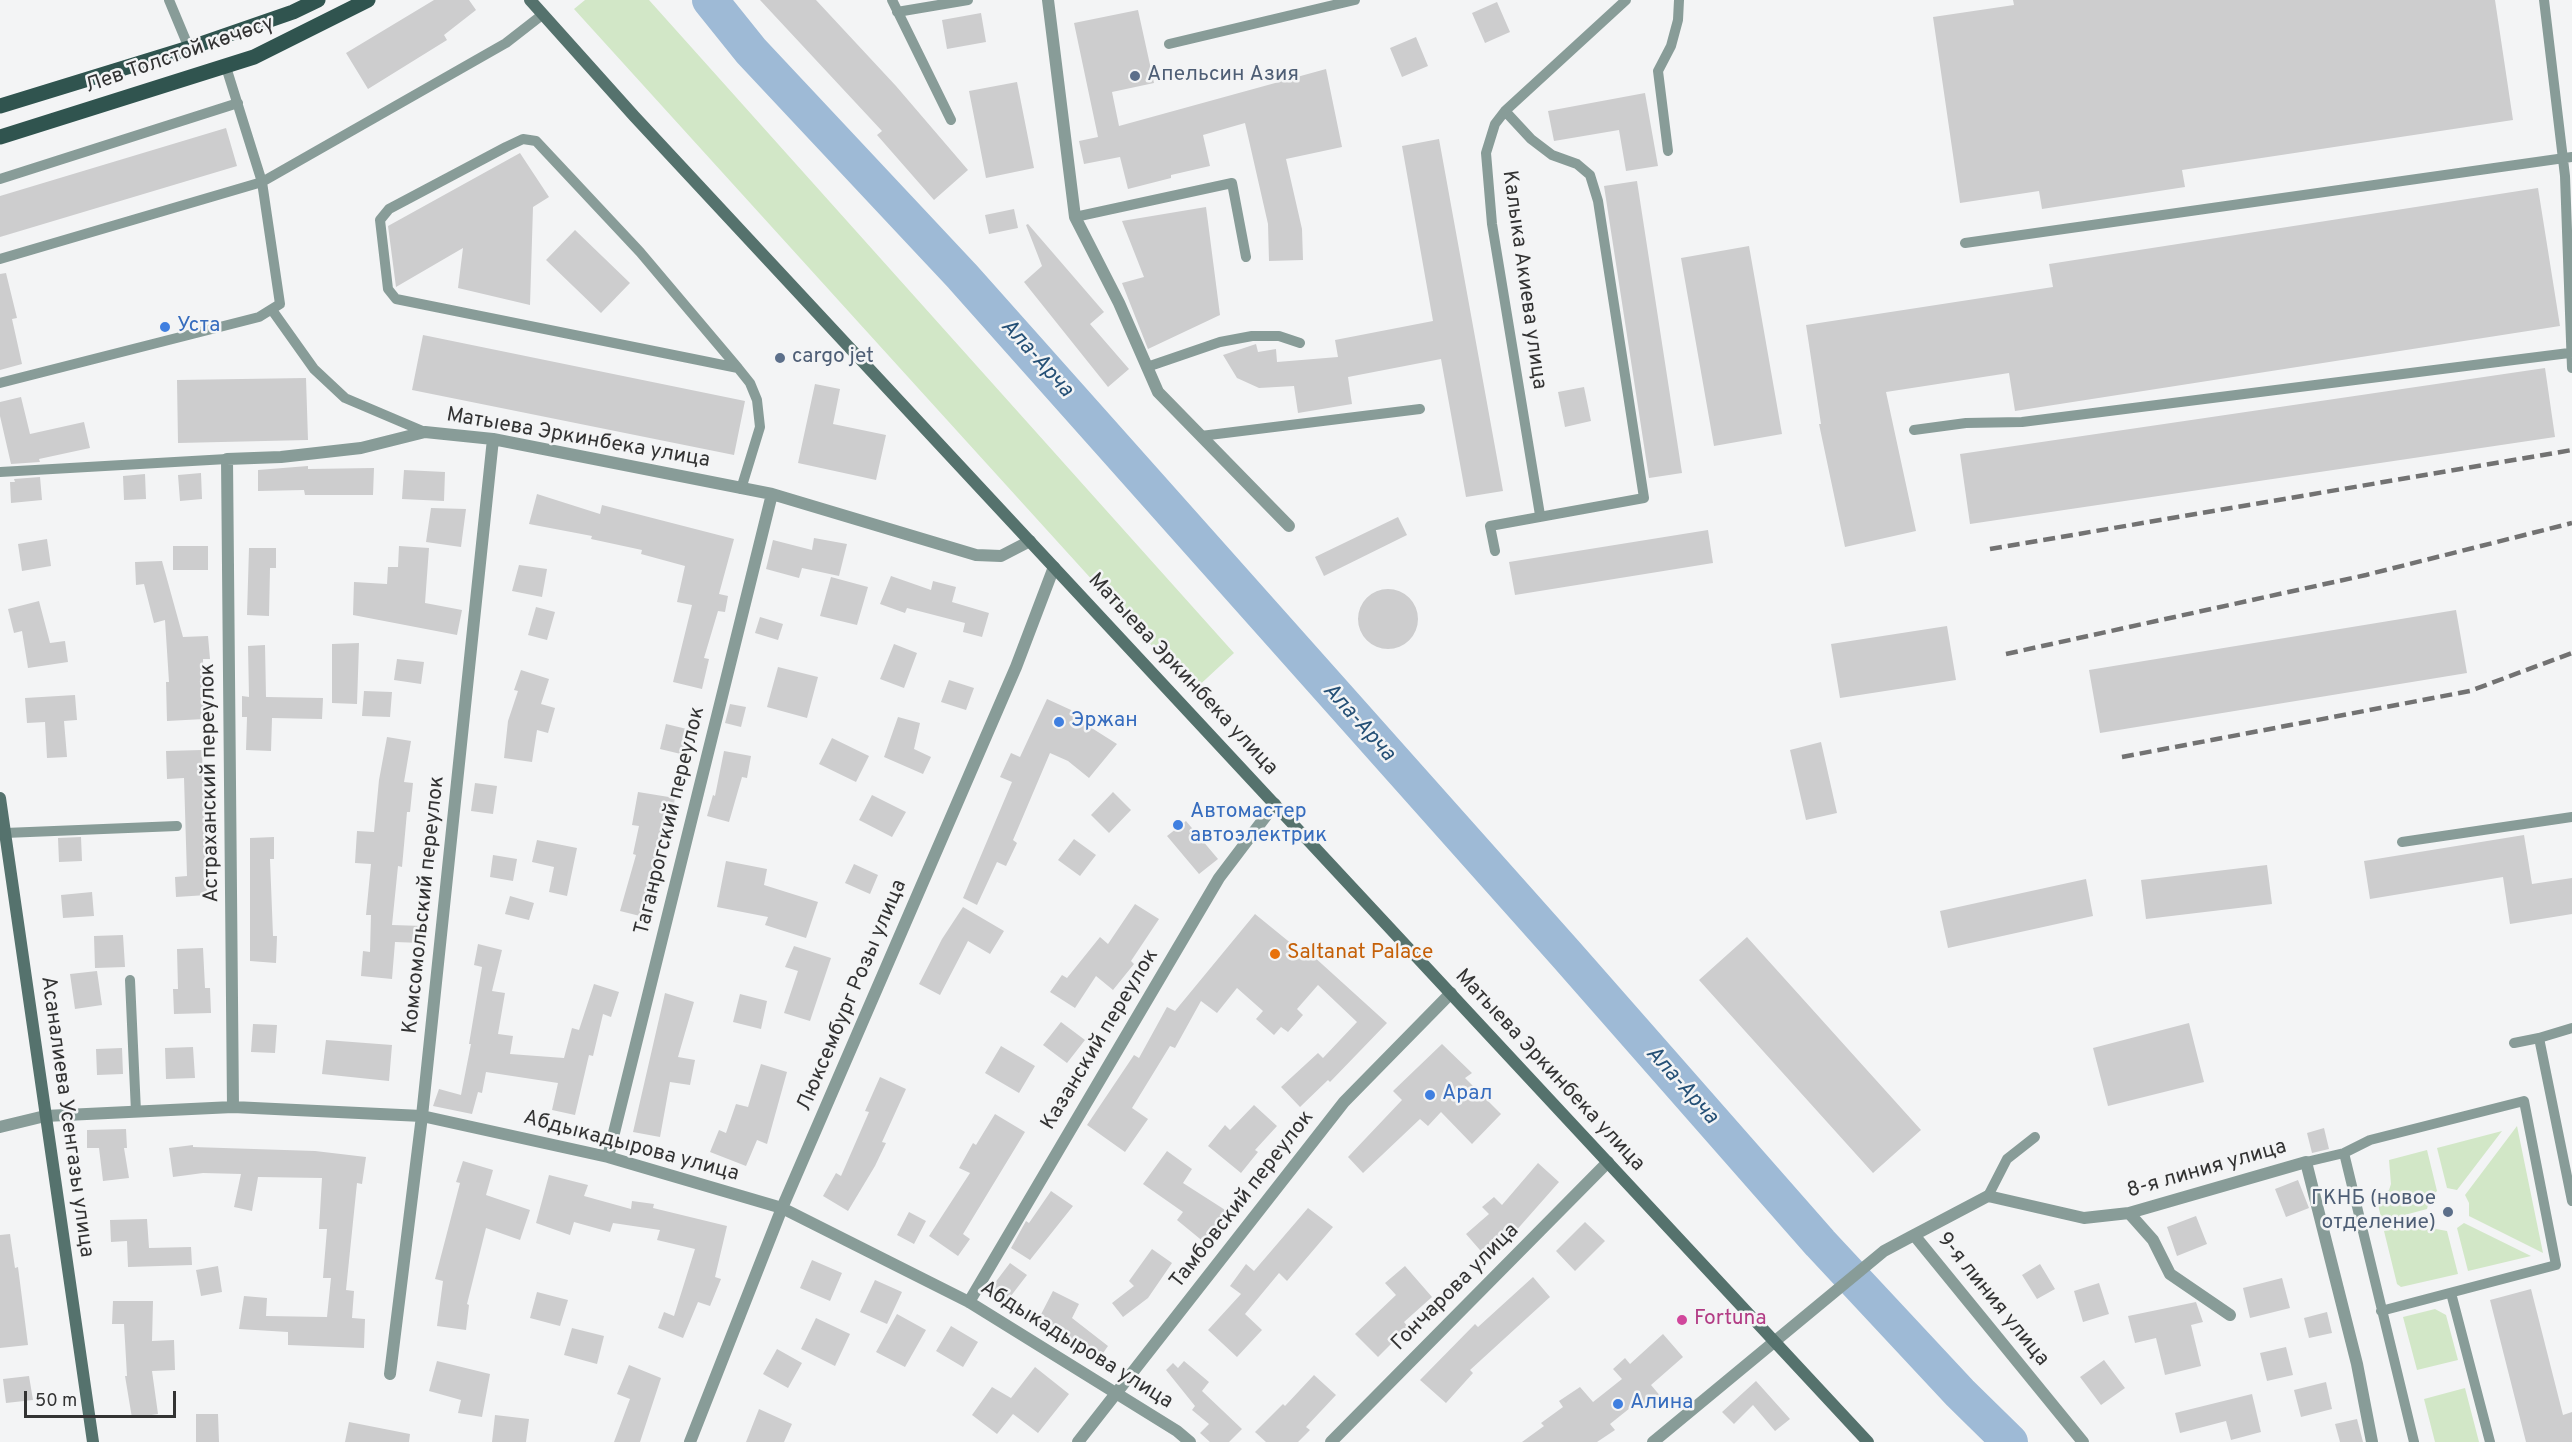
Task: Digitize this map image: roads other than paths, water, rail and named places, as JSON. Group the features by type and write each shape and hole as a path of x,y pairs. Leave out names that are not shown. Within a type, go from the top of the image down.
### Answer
{"main road":[{"name":"Лев Толстой көчөсү","path":"0,106 189,48 293,12 318,0"},
{"name":"Лев Толстой көчөсү","path":"0,137 226,67 264,52 368,0"},
{"name":"Матыева Эркинбека улица","path":"530,0 1030,542 1868,1442"},
{"name":"Асаналиева Усенгазы улица","path":"0,798 93,1442"}],"street":[{"path":"1048,0 1075,217 1119,303 1158,392 1289,526"},
{"name":"Матыева Эркинбека улица","path":"227,459 281,457 361,448 425,432 493,439 772,495 976,555 1001,556 1030,542"},
{"name":"Комсомольский переулок","path":"390,1374 422,1116 493,439"},
{"name":"Астраханский переулок","path":"227,459 233,1107"},
{"name":"Таганрогский переулок","path":"608,1157 772,495"},
{"name":"Люксембург Розы улица","path":"690,1442 782,1208 1016,667 1054,567"},
{"name":"Казанский переулок","path":"969,1302 1219,878 1275,804"},
{"name":"Тамбовский переулок","path":"1078,1442 1344,1102 1451,993"},
{"name":"Абдыкадырова улица","path":"0,1127 45,1116 233,1107 422,1116 608,1157 782,1208 969,1302 1115,1395 1177,1431 1190,1442"},
{"name":"Гончарова улица","path":"1331,1442 1608,1162"},
{"name":"8-я линия улица","path":"1988,1196 2084,1218 2129,1213 2306,1162 2357,1364 2372,1442"},
{"path":"1914,1235 1988,1196"},
{"path":"2129,1213 2153,1240 2170,1274 2230,1315"},
{"name":"9-я линия улица","path":"1653,1442 1884,1251 1914,1235 2083,1442"}],"lane":[{"path":"169,0 189,48"},
{"path":"892,0 951,120"},
{"path":"897,12 968,0"},
{"path":"1169,44 1355,0"},
{"name":"Калыка Акиева улица","path":"1540,515 1492,224 1486,153 1495,124 1505,111 1626,0"},
{"path":"1668,151 1658,71 1671,46 1678,20 1679,0"},
{"path":"2544,0 2567,158 2572,368"},
{"path":"0,259 262,182 506,43 542,15"},
{"path":"0,383 259,317 280,303 262,182 226,67"},
{"path":"0,179 238,103"},
{"path":"1495,551 1490,526 1540,515 1644,498 1598,201 1590,176 1577,164 1552,155 1532,140 1505,111"},
{"path":"738,368 396,299 388,289 380,220 389,209 506,147 523,139 536,141 640,252 738,368 750,383 757,400 760,427 741,489"},
{"path":"1965,243 2567,158"},
{"path":"1075,217 1232,183 1246,257"},
{"path":"272,310 314,369 345,398 425,432"},
{"path":"1147,368 1220,342 1252,336 1279,336 1300,344"},
{"path":"1914,430 1966,423 2022,422 2570,353"},
{"path":"1201,436 1420,409"},
{"name":"Матыева Эркинбека улица","path":"0,472 227,459"},
{"path":"2402,842 2572,817"},
{"path":"5,833 177,826"},
{"path":"130,980 136,1112"},
{"path":"2514,1043 2572,1028"},
{"path":"2539,1038 2572,1202"},
{"path":"2306,1162 2344,1153 2370,1140 2524,1101 2556,1265 2381,1311"},
{"path":"1988,1196 2007,1159 2035,1137"},
{"path":"2344,1153 2414,1442"},
{"path":"2451,1293 2490,1442"}],"waterway":[{"name":"Ала-Арча","path":"710,0 751,51 962,276 1566,954 1820,1243 1960,1393 2010,1442"}],"railway":[{"path":"1990,549 2572,450"},
{"path":"2006,654 2366,575 2572,523"},
{"path":"2122,757 2470,691 2572,653"}],"place":[{"name":"Апельсин Азия","path":"1135,76"},
{"name":"Уста","path":"165,327"},
{"name":"cargo jet","path":"780,358"},
{"name":"Эржан","path":"1059,722"},
{"name":"Автомастер автоэлектрик","path":"1178,825"},
{"name":"Saltanat Palace","path":"1275,954"},
{"name":"Арал","path":"1430,1095"},
{"name":"ГКНБ (новое отделение)","path":"2448,1212"},
{"name":"Fortuna","path":"1682,1320"},
{"name":"Алина","path":"1618,1404"}]}
